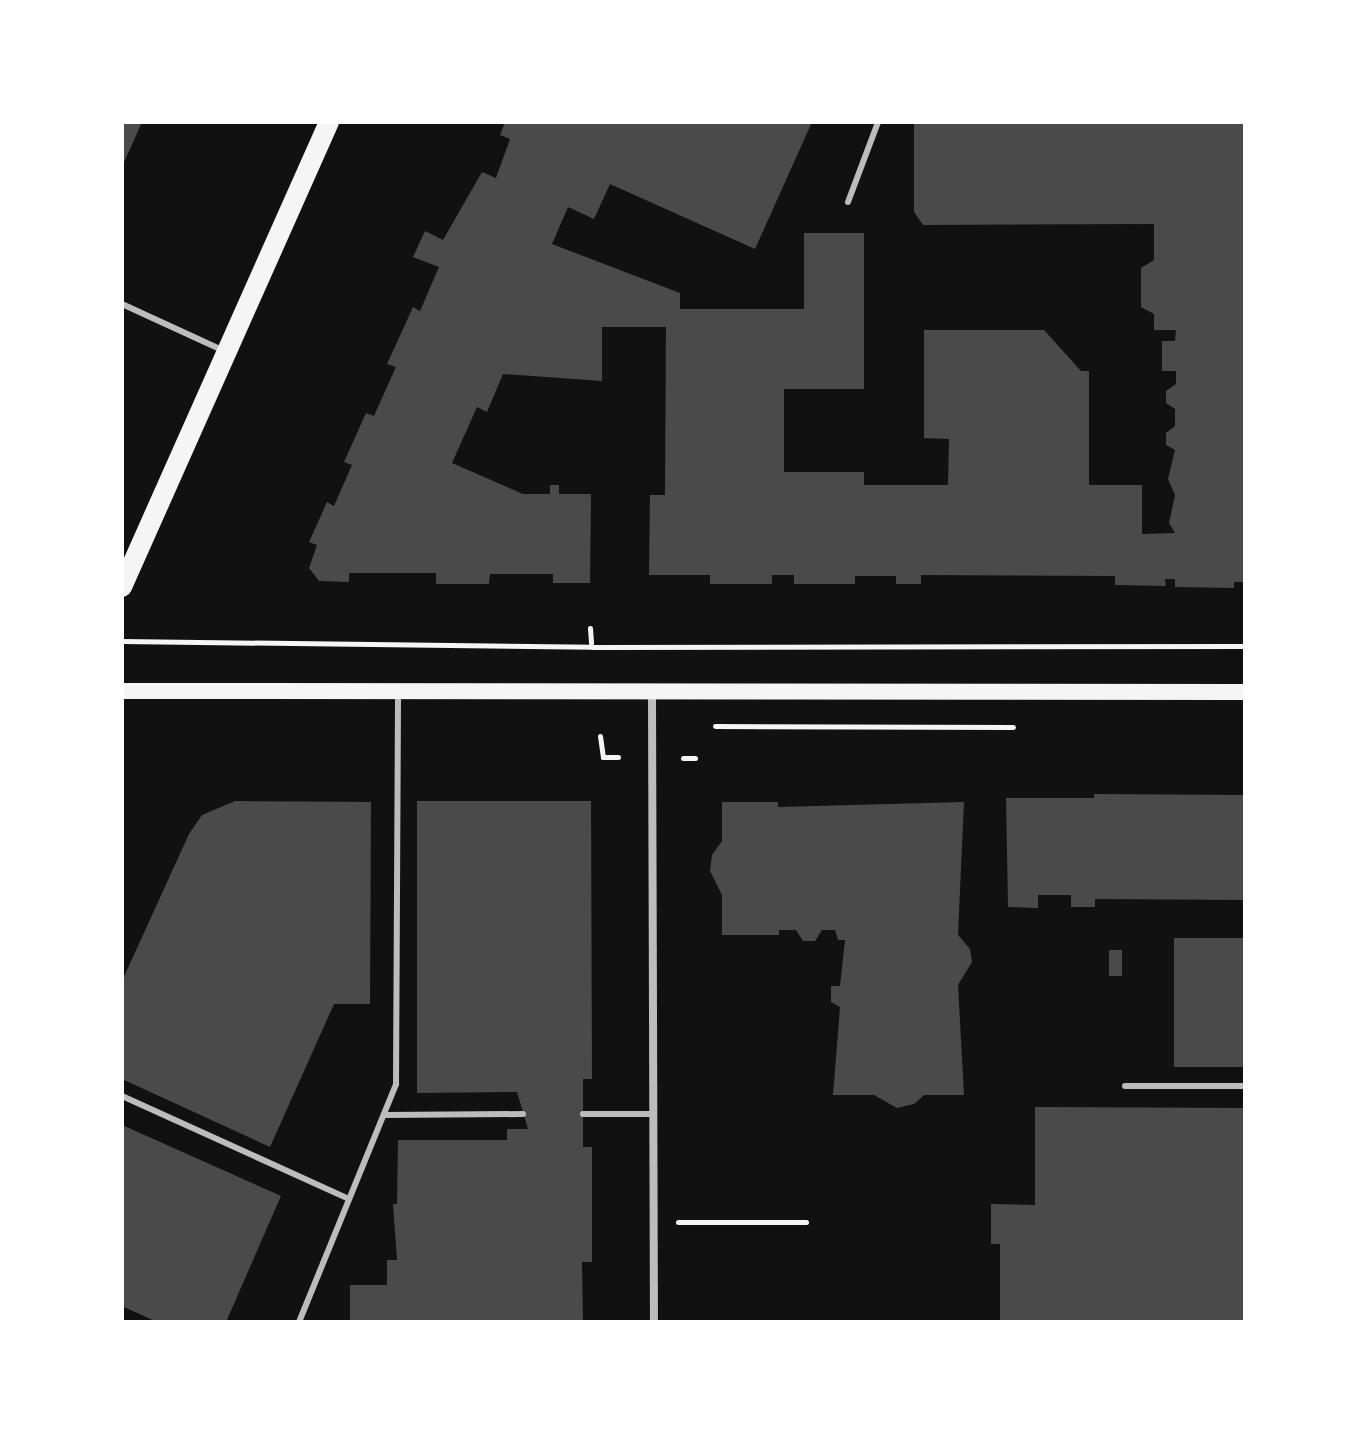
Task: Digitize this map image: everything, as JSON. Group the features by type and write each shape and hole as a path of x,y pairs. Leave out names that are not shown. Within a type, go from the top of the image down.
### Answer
{"main road":[{"path":"122,587 329,122"},
{"path":"122,691 652,695 1245,692"}],"street":[{"path":"652,695 654,1322"}],"lane":[{"path":"848,202 878,122"},
{"path":"122,304 226,352"},
{"path":"299,1322 396,1084 398,694"},
{"path":"1125,1086 1245,1086"},
{"path":"122,1096 349,1199"},
{"path":"384,1115 523,1114"},
{"path":"583,1114 653,1114"}],"path":[{"path":"590,628 591,643"},
{"path":"122,641 592,647 1245,646"},
{"path":"600,736 603,757 618,757"},
{"path":"683,758 695,758"},
{"path":"653,1222 806,1222"}],"building":[{"path":"122,122 142,122 122,167"},
{"path":"505,122 812,122 755,249 610,184 594,219 568,207 552,244 680,293 680,309 804,309 804,233 864,233 864,389 784,389 784,472 864,472 864,485 948,485 949,439 924,438 924,330 1044,330 1081,371 1089,371 1089,485 1142,485 1142,534 1175,533 1169,523 1175,495 1168,479 1175,450 1166,445 1166,433 1175,426 1175,409 1166,403 1166,391 1176,384 1176,371 1162,371 1162,341 1175,341 1176,330 1154,330 1154,314 1141,307 1141,268 1154,260 1154,224 923,225 914,212 914,122 1245,122 1245,582 1234,582 1234,588 1175,587 1175,579 1165,579 1166,586 1115,585 1115,576 921,575 921,584 896,584 896,576 855,576 855,584 794,584 794,575 772,575 772,584 710,584 710,575 649,575 650,495 665,495 666,327 602,327 602,381 503,374 487,412 477,407 452,463 523,494 550,494 550,485 559,485 559,494 591,494 590,583 553,583 553,574 490,574 489,584 436,584 436,573 349,573 349,582 319,581 309,568 317,545 309,542 327,502 334,506 352,465 344,462 366,413 374,416 396,367 387,364 413,307 420,311 439,267 413,257 425,231 443,240 482,172 496,178 510,139 500,135"},
{"path":"1094,794 1245,795 1245,900 1095,899 1095,907 1071,907 1071,895 1038,895 1038,908 1008,907 1006,798 1094,798"},
{"path":"235,801 371,802 370,1004 334,1004 270,1147 122,1079 122,981 189,834 202,815"},
{"path":"417,801 591,801 592,1079 583,1079 583,1147 592,1147 592,1262 582,1262 583,1322 350,1322 350,1285 387,1285 387,1260 397,1260 393,1204 397,1204 398,1140 507,1140 507,1129 528,1129 517,1092 417,1093"},
{"path":"722,802 778,802 778,807 964,802 958,935 970,949 972,962 958,985 964,1095 924,1095 914,1104 897,1108 874,1095 833,1095 840,1007 831,1002 831,986 840,986 845,940 838,940 835,930 822,930 815,941 803,941 796,930 779,930 779,935 722,935 722,895 710,871 712,855 722,841"},
{"path":"1174,938 1245,938 1245,1067 1174,1067"},
{"path":"1109,950 1122,950 1122,976 1109,976"},
{"path":"1035,1107 1245,1108 1245,1322 1000,1322 1000,1244 991,1244 991,1204 1035,1205"},
{"path":"122,1125 281,1196 226,1322 157,1322 122,1306"}]}
